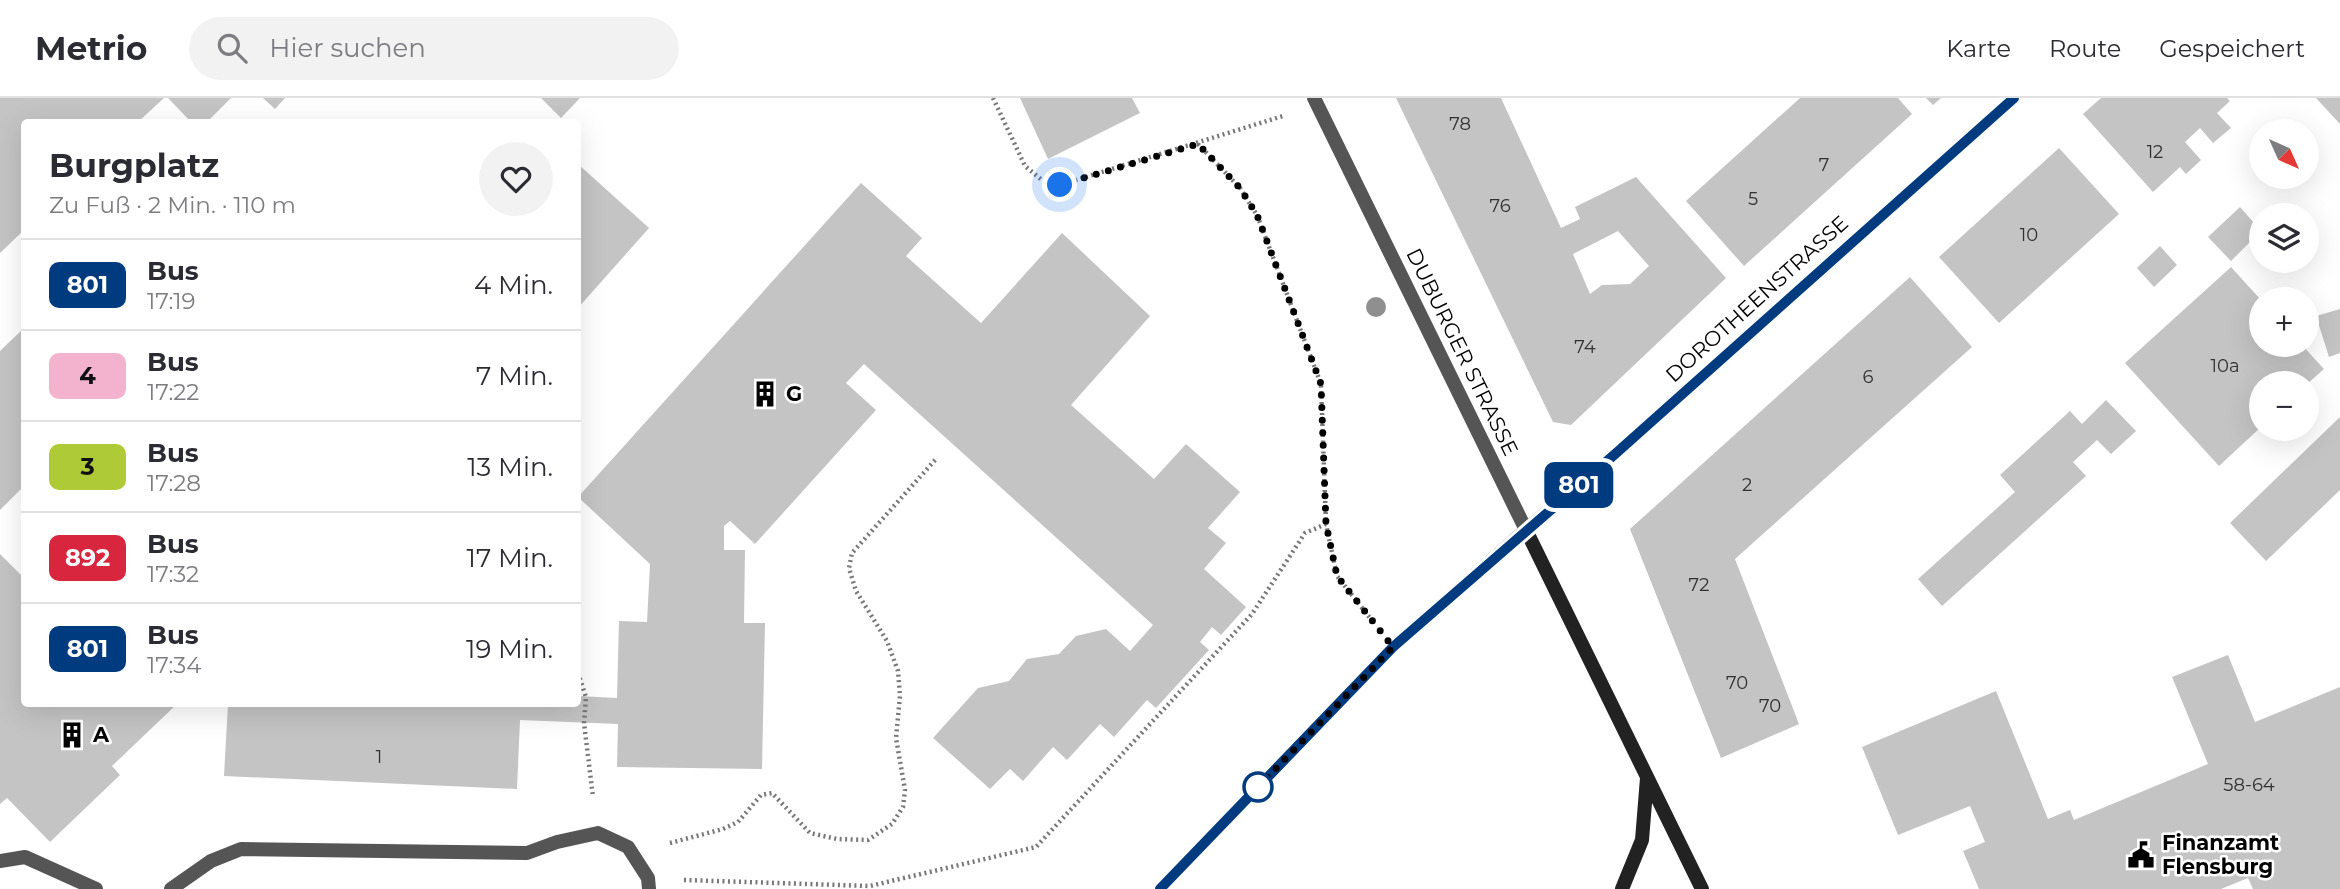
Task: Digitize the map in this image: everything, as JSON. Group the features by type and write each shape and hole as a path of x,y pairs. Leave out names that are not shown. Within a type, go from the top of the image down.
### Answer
{"main road":[{"path":"1160,889 1393,647 1526,530"},
{"name":"DUBURGER STRASSE","path":"1526,530 1702,889"},
{"path":"1622,889 1642,840 1647,776"}],"street":[{"name":"DOROTHEENSTRASSE","path":"1526,530 1614,455 2014,98"},
{"name":"DUBURGER STRASSE","path":"1316,101 1526,530"},
{"path":"171,889 211,861 241,849 527,853 556,842 598,833 628,847 649,883"},
{"path":"0,861 25,857 96,889"}],"path":[{"path":"993,98 1025,166 1042,180 1060,185 1198,144 1316,101"},
{"path":"1198,144 1240,188 1257,215 1321,384 1326,524 1337,576 1393,647"},
{"path":"632,854 738,822 761,795 772,793 810,833 837,839 868,840 892,824 903,807 905,790 896,738 900,696 898,671 887,641 856,591 849,568 852,553 936,459"},
{"path":"649,883 870,886 1036,847 1252,614 1305,533 1326,524"},
{"path":"581,682 586,697 584,723 598,833"}],"building":[{"path":"0,98 164,98 141,119 21,119 21,233 0,253"},
{"path":"168,98 231,98 210,119 188,119"},
{"path":"263,98 285,98 275,109"},
{"path":"541,98 580,98 561,118"},
{"path":"1020,98 1132,98 1140,113 1048,159"},
{"path":"1396,98 1501,98 1561,228 1580,219 1575,207 1636,177 1726,278 1571,425 1553,422","holes":["1618,231 1649,266 1630,284 1602,285 1590,294 1573,254"]},
{"path":"1800,98 1898,98 1912,114 1744,266 1686,201"},
{"path":"1926,98 1941,98 1933,105"},
{"path":"2101,98 2227,98 2230,101 2217,113 2231,128 2213,143 2200,128 2185,142 2201,160 2186,174 2180,167 2153,192 2083,114"},
{"path":"2316,98 2340,98 2340,124"},
{"path":"2059,148 2119,214 1999,323 1939,257"},
{"path":"581,167 649,228 581,305"},
{"path":"861,183 922,238 906,256 981,323 1062,233 1150,316 1071,405 1154,479 1186,444 1240,492 1208,528 1226,543 1204,569 1246,607 1221,635 1212,627 1200,642 1209,650 1156,708 1147,700 1114,737 1100,724 1067,760 1053,747 1023,781 1010,769 990,789 933,738 978,688 1009,681 1027,659 1059,654 1076,636 1106,629 1130,651 1153,625 864,364 846,383 876,410 755,544 730,521 724,526 724,550 745,550 744,623 765,623 762,769 617,767 618,724 520,720 517,789 224,776 228,707 581,707 581,696 617,698 619,621 647,622 650,564 581,500 581,494"},
{"path":"2240,207 2249,217 2249,243 2231,261 2208,237"},
{"path":"2160,246 2177,265 2154,287 2137,268"},
{"path":"2231,267 2249,287 2249,357 2313,357 2324,369 2319,373 2319,371 2249,371 2249,438 2219,466 2125,363"},
{"path":"1910,277 1972,347 1735,559 1799,724 1721,758 1630,529"},
{"path":"2340,309 2340,353 2329,357 2319,325 2319,315"},
{"path":"21,331 21,489 0,510 0,351"},
{"path":"2106,400 2136,431 2111,454 2097,440 2073,462 2086,476 1942,606 1918,579 2015,492 2000,475 2070,411 2082,424"},
{"path":"2340,417 2340,490 2266,561 2230,523 2315,441 2319,441 2319,437"},
{"name":"A","path":"0,554 21,575 21,707 174,707 112,766 120,775 50,842 7,798 0,804"},
{"path":"2228,655 2255,722 2340,687 2340,889 2253,889 2248,878 2221,889 1979,889 1963,851 1985,842 1970,806 1898,835 1862,747 1996,691 2048,819 2070,810 2074,820 2208,764 2172,677"}],"bus line":[{"name":"801","path":"1160,889 1393,647 1614,455 2014,98"}],"place":[{"name":"G","path":"765,394"},
{"name":"A","path":"72,735"},
{"name":"Finanzamt Flensburg","path":"2141,855"}],"route":[{"path":"1060,185 1198,144 1240,188 1257,215 1321,384 1326,524 1337,576 1393,647 1258,787"}]}
